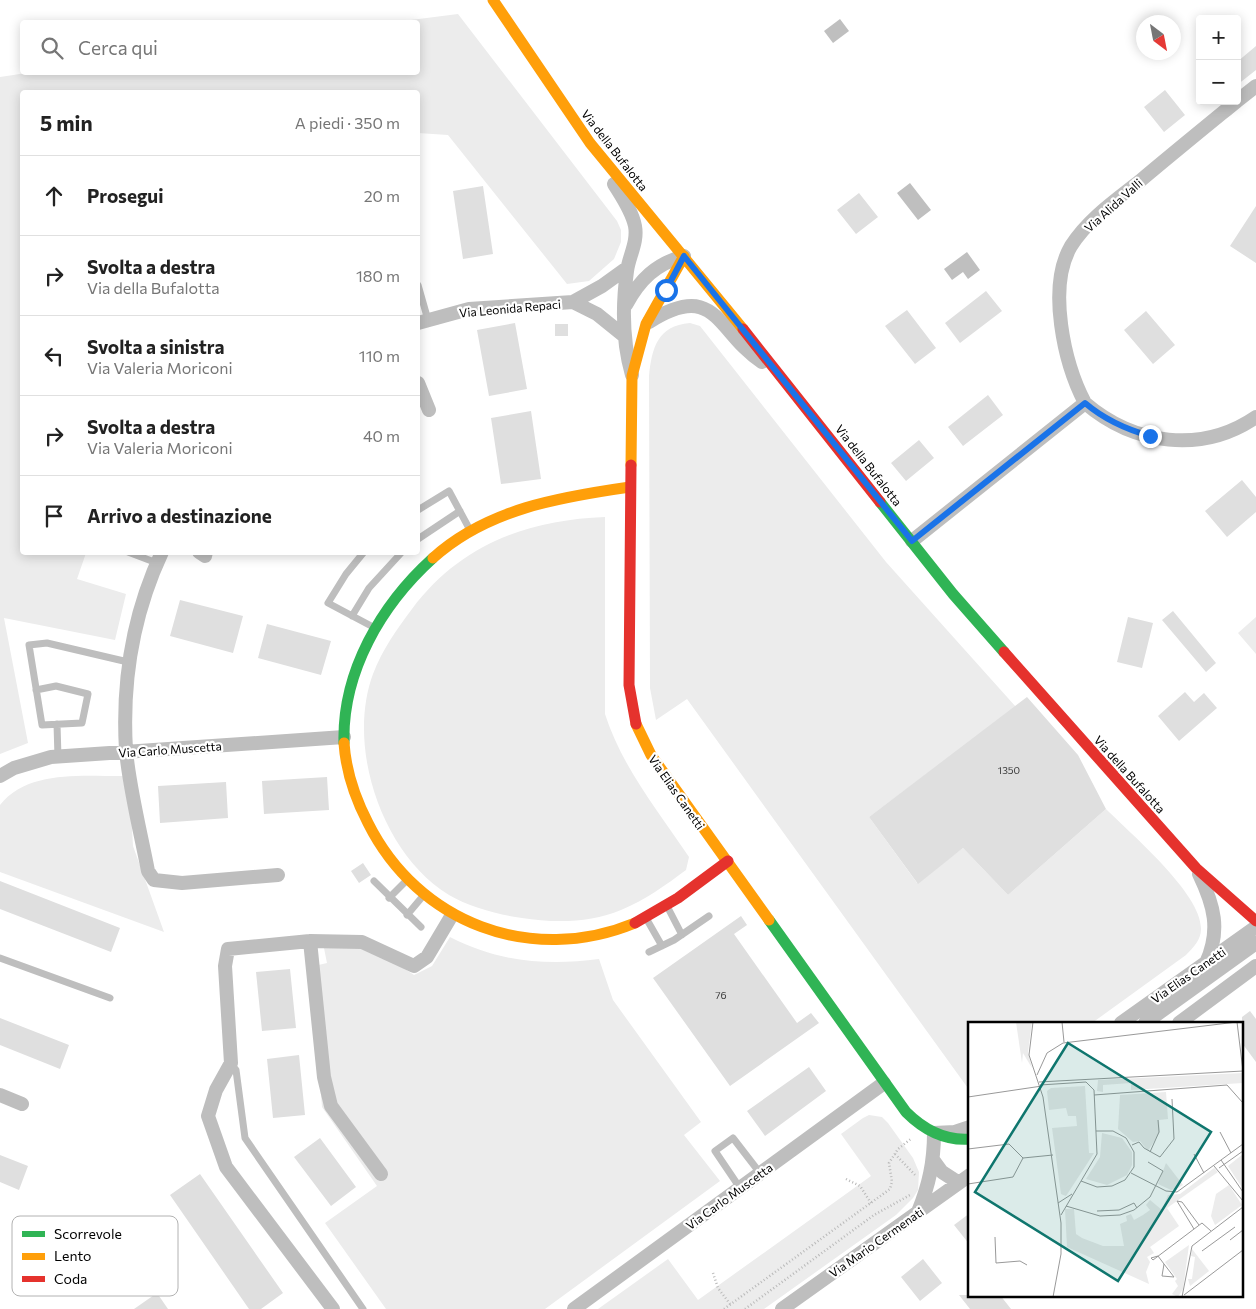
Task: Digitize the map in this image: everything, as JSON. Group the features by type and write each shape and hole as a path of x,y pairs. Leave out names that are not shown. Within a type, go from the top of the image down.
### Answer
{"street":[{"name":"Via della Bufalotta","path":"492,0 590,143 775,368 953,594 1196,868 1256,921"},
{"name":"Via Alida Valli","path":"1241,98 1256,86"},
{"name":"Via Alida Valli","path":"1085,403 1068,365 1061,317 1061,278 1069,250 1088,224 1232,105"},
{"path":"590,143 635,223 635,240 627,268 623,310 623,335 632,376"},
{"path":"623,310 638,284 653,269 668,261 684,256"},
{"name":"Via Elias Canetti","path":"684,256 646,324 632,376 629,685 632,711 638,732 647,748 884,1083 910,1116 929,1130 952,1140 968,1139"},
{"name":"Via Leonida Repaci","path":"423,321 469,310 573,302 602,286 627,268"},
{"name":"Via Leonida Repaci","path":"573,302 597,314 623,335"},
{"path":"646,324 677,308 706,309 722,320 750,354 775,368"},
{"path":"420,388 429,410"},
{"path":"912,541 1085,403 1098,414 1130,431 1171,440 1192,441 1210,439 1228,434 1256,417"},
{"path":"630,487 538,502 507,513 470,531 443,550 418,573 375,628 364,646 353,675 344,737 349,775 362,815 386,857 406,880 423,896 452,915 478,927 500,934 526,938 555,939 604,934 646,918 667,906 728,862"},
{"path":"159,558 128,662 126,752 148,871 154,880 182,883 278,875"},
{"name":"Via Carlo Muscetta","path":"0,776 14,768 58,756 344,737"},
{"path":"1196,868 1213,905 1215,917 1215,937 1205,963"},
{"path":"333,1309 226,1166 208,1116 216,1090 231,1063 226,966 228,950 310,941 362,942 414,966 427,957 452,915"},
{"name":"Via Elias Canetti","path":"1122,1022 1256,928"},
{"path":"310,941 324,1077 331,1106 381,1174"},
{"name":"Via Elias Canetti","path":"1146,1022 1256,942"},
{"path":"1180,1022 1256,966"},
{"name":"Via Carlo Muscetta","path":"574,1309 884,1083"},
{"path":"0,1095 22,1104"},
{"path":"918,1212 929,1184 934,1161 929,1130 955,1132 968,1128"},
{"path":"934,1161 942,1172 965,1179"},
{"name":"Via Mario Cermenati","path":"782,1309 965,1179"}],"lane":[{"path":"420,299 423,321"},
{"path":"420,509 449,491 470,531"},
{"path":"420,539 460,511"},
{"path":"144,555 159,558"},
{"path":"362,555 346,574 328,603 375,628"},
{"path":"352,616 369,588 399,555"},
{"path":"36,690 56,686 88,694 82,723 42,725 36,690 29,645 47,643 128,662"},
{"path":"57,724 58,756"},
{"path":"389,898 406,880"},
{"path":"374,881 389,898 421,927"},
{"path":"407,915 423,896"},
{"path":"667,906 682,935"},
{"path":"649,952 682,935 708,916"},
{"path":"646,918 662,946"},
{"path":"0,958 110,998"},
{"path":"231,1063 236,1070 245,1138 363,1309"},
{"path":"740,1188 715,1151 733,1138 760,1173"}],"path":[{"path":"724,1309 890,1190 892,1182 889,1163 896,1154 929,1130"},
{"path":"896,1154 916,1176 917,1183"},
{"path":"846,1179 860,1186 871,1203"},
{"path":"745,1309 874,1215 905,1199 913,1192"},
{"path":"713,1274 718,1288 730,1304"}],"shaded area":[{"path":"458,14 617,221 621,230 621,242 614,259 589,281 567,284 448,135 420,133 420,90 20,90 20,555 85,555 77,579 126,594 115,640 4,618 28,743 0,754 0,77 20,74 420,75 420,20 411,20"},
{"path":"840,19 849,31 833,43 824,31"},
{"path":"910,183 931,210 918,220 897,193"},
{"path":"967,252 980,270 968,279 963,272 952,280 944,269"},
{"path":"690,323 700,326 886,562 1016,707 869,817 917,883 963,848 1008,895 1106,809 1178,882 1198,915 1201,933 1196,944 1189,952 1093,1022 968,1022 968,1088 687,699 656,720 650,688 649,376 652,356 658,340 670,329"},
{"path":"605,517 605,714 612,733 631,770 653,806 689,857 686,870 638,902 621,910 585,920 534,920 495,913 449,895 425,877 405,853 388,826 376,796 368,765 364,734 366,703 373,674 395,632 431,587 451,568 497,540 522,531 576,519"},
{"path":"1256,617 1256,654 1238,633"},
{"path":"129,776 133,846 164,932 0,872 0,805 12,793 27,785 60,777"},
{"path":"450,937 486,952 523,960 561,962 599,959 613,1000 701,1122 684,1135 720,1181 545,1309 386,1309 325,1223 377,1186 322,1107 310,967 327,963 323,943 366,943 414,975 432,966"},
{"path":"869,1115 882,1117 888,1123 913,1158 919,1172 918,1190 913,1198 896,1215 764,1309 598,1309 668,1259 698,1300 871,1176 841,1134"}],"building":[{"path":"1256,46 1256,70 1241,82 1241,60"},
{"path":"1165,90 1185,115 1164,132 1144,107"},
{"path":"483,186 493,254 463,259 453,191"},
{"path":"859,193 878,217 856,234 837,210"},
{"path":"1256,206 1256,263 1230,246"},
{"path":"986,291 1002,311 960,343 945,323"},
{"path":"907,310 936,348 915,364 885,326"},
{"path":"1146,311 1175,345 1153,364 1124,330"},
{"path":"515,323 527,389 489,396 477,330"},
{"path":"555,324 568,324 568,336 555,336"},
{"path":"988,395 1003,415 963,446 948,427"},
{"path":"531,411 541,479 501,484 491,418"},
{"path":"919,440 934,458 906,481 891,463"},
{"path":"1242,480 1256,497 1256,512 1227,537 1205,511"},
{"path":"180,600 243,616 233,653 170,636"},
{"path":"1173,611 1216,663 1206,672 1162,620"},
{"path":"1128,617 1153,623 1142,668 1117,662"},
{"path":"267,624 331,641 321,675 258,658"},
{"path":"1185,692 1194,702 1204,693 1217,708 1179,741 1158,716"},
{"path":"1027,697 1078,755 1106,809 1008,895 963,848 918,884 869,817"},
{"path":"327,777 329,810 264,814 262,781"},
{"path":"226,782 228,818 160,823 158,786"},
{"path":"363,863 371,875 359,883 351,871"},
{"path":"0,881 120,928 111,952 0,909"},
{"path":"741,916 747,925 734,934 797,1023 811,1013 819,1023 730,1086 653,978"},
{"path":"290,969 296,1028 262,1031 256,972"},
{"path":"1250,1011 1256,1019 1256,1062 1244,1046 1244,1022 1242,1022 1242,1017"},
{"path":"0,1018 69,1045 60,1069 0,1045"},
{"path":"299,1055 305,1115 273,1118 267,1059"},
{"path":"809,1067 826,1091 765,1136 747,1111"},
{"path":"320,1138 356,1187 331,1206 294,1157"},
{"path":"0,1155 28,1166 19,1190 0,1182"},
{"path":"200,1174 283,1293 261,1309 249,1309 170,1195"},
{"path":"968,1214 968,1242 954,1225"},
{"path":"923,1259 942,1283 920,1301 901,1277"},
{"path":"959,1295 1001,1296 1011,1309 970,1309"},
{"path":"153,1296 159,1296 168,1309 134,1309"}],"traffic: fast":[{"path":"880,502 953,594 1004,652"},
{"path":"344,743 345,717 350,691 368,642 381,618 397,597 433,558"},
{"path":"769,920 906,1112 920,1124 935,1133 952,1138 968,1139"}],"traffic: slow":[{"path":"493,0 590,143 743,329"},
{"path":"631,465 632,376 646,324 684,256"},
{"path":"433,558 454,541 501,517 551,501 630,487"},
{"path":"636,724 651,755 769,920"},
{"path":"344,743 352,784 368,823 390,858 416,887 447,910 481,927 518,937 556,940 596,935 635,923"}],"traffic: jam":[{"path":"743,329 880,502"},
{"path":"631,465 629,685 636,724"},
{"path":"1004,652 1196,868 1256,921"},
{"path":"635,923 678,898 728,861"}],"route":[{"path":"666,290 684,256 912,541 1085,403 1098,414 1112,422 1130,431 1150,436"}]}
